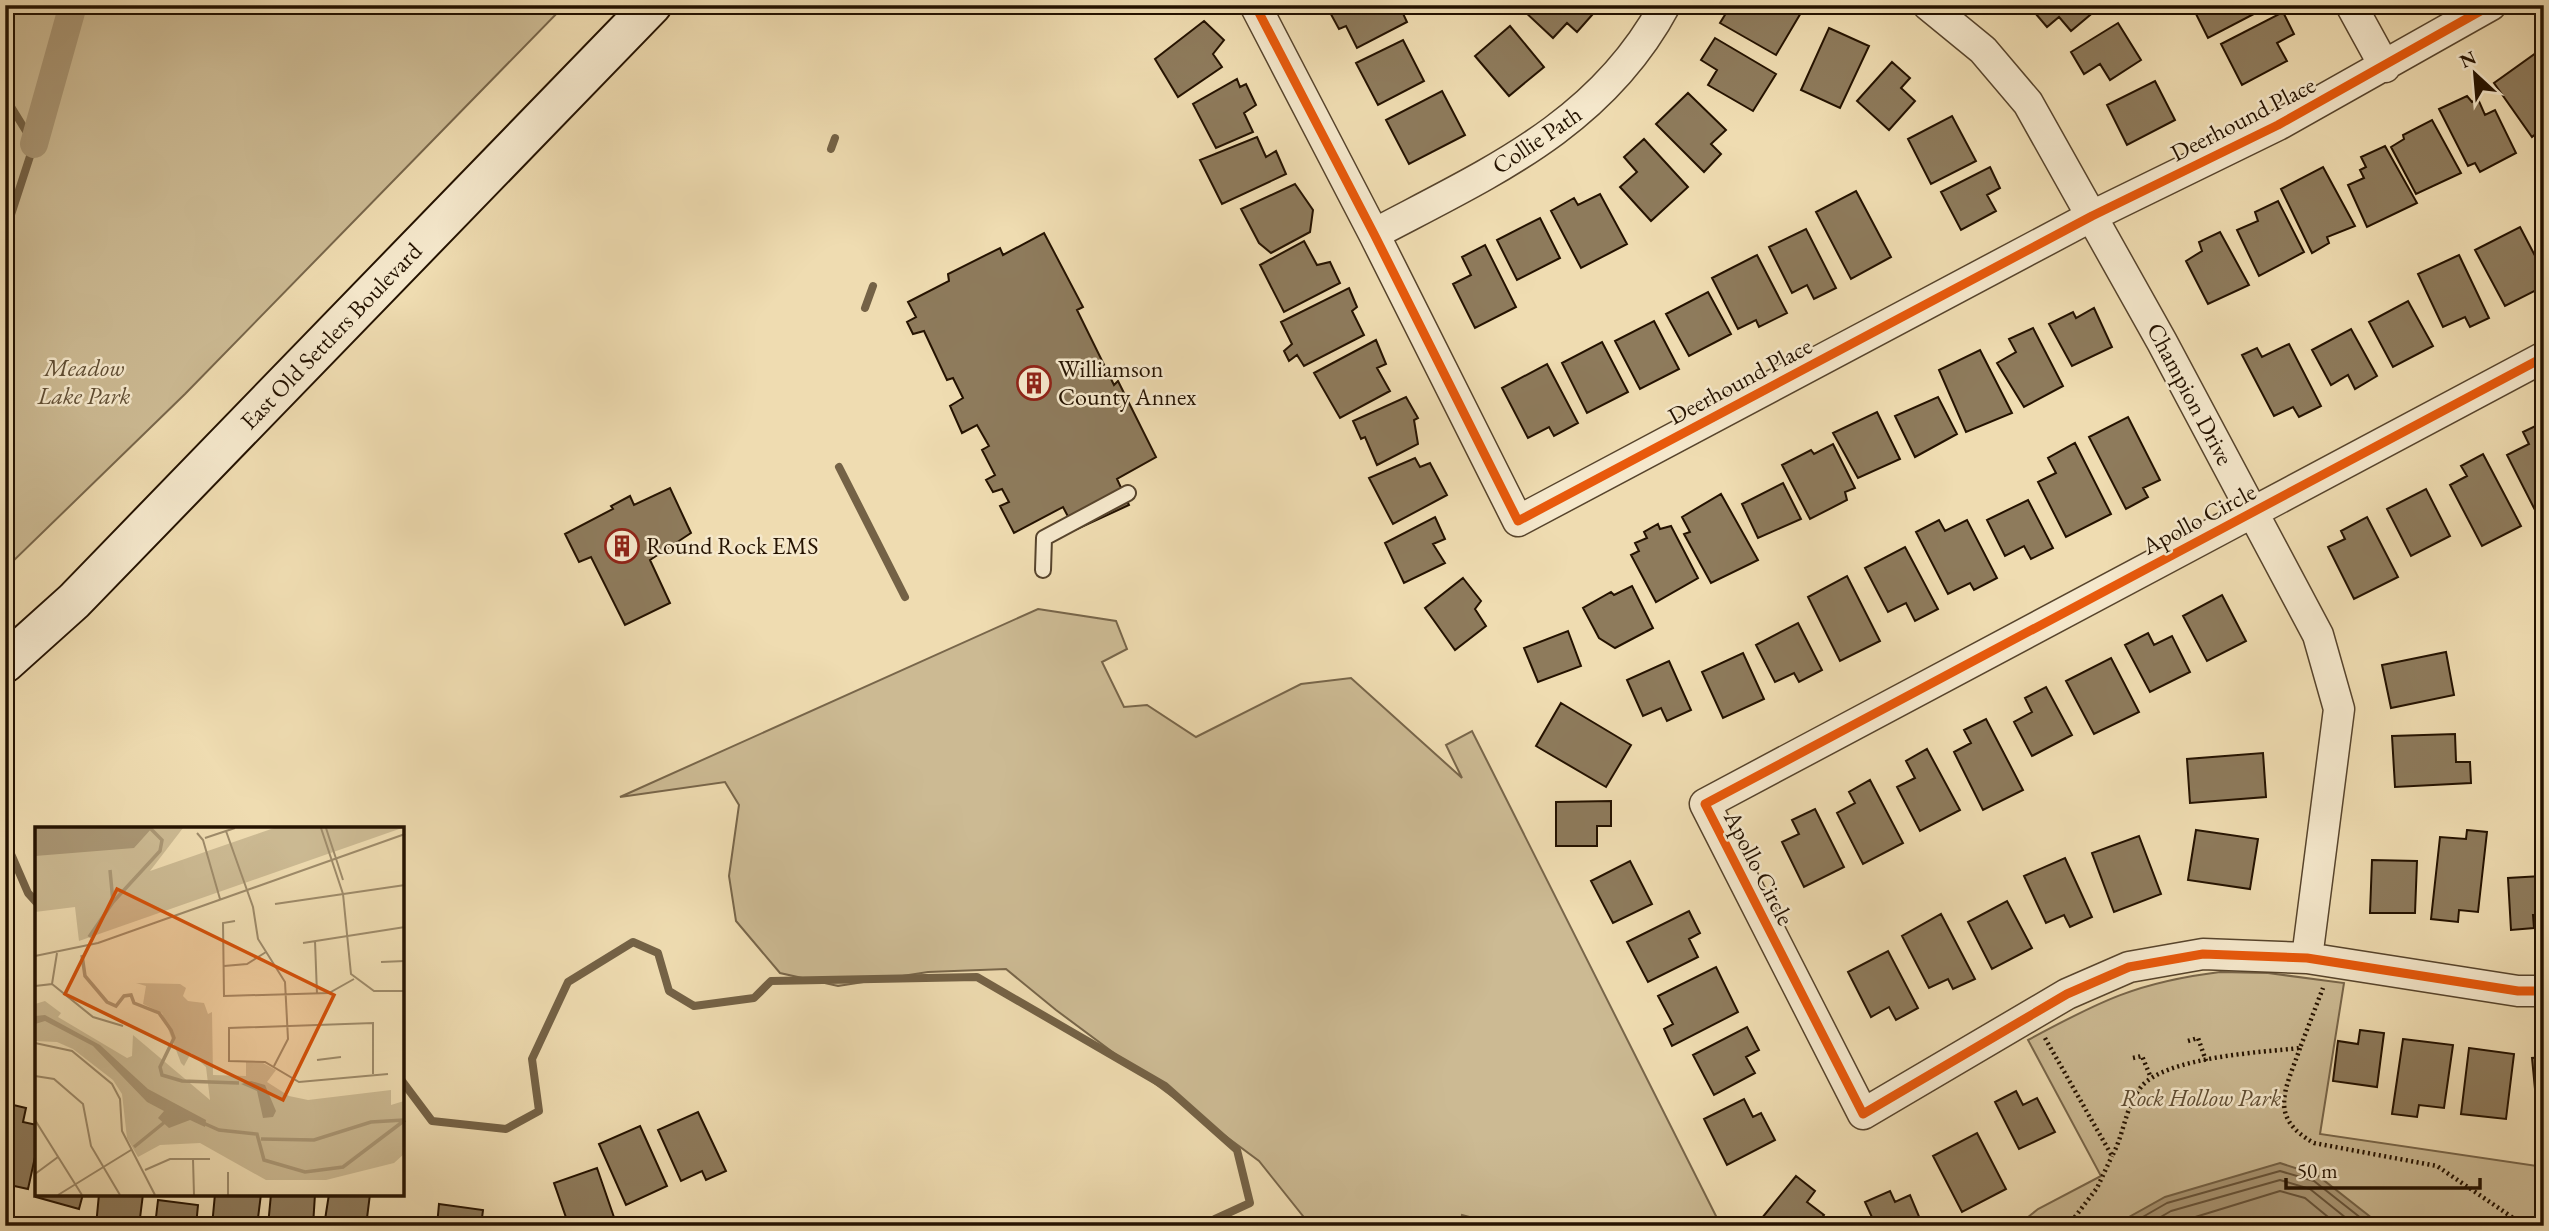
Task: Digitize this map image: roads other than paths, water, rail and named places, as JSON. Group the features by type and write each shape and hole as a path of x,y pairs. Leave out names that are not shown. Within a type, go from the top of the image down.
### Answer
{"main road":[{"name":"East Old Settlers Boulevard","path":"5,663 74,601 652,5"}],"street":[{"name":"Deerhound Place","path":"1255,5 1518,521 2092,216 2278,125 2491,5"},
{"name":"Collie Path","path":"1374,234 1505,164 1585,109 1623,70 1649,36 1665,5"},
{"name":"Champion Drive","path":"1928,5 1983,50 2028,103 2254,512 2318,635 2339,709 2307,958"},
{"path":"2351,5 2385,67"},
{"name":"Apollo Circle","path":"2544,357 1705,804 1863,1114 2067,994 2129,967 2203,954 2307,958 2518,991 2544,992"}],"lane":[{"path":"1043,570 1044,538 1128,493"}],"water":[{"path":"2280,1163 2317,1175 2382,1226 2113,1226 2165,1197"}],"waterway":[{"path":"34,144 73,5"},
{"path":"5,97 34,144 5,233"},
{"path":"831,149 835,138"},
{"path":"865,308 873,286"},
{"path":"839,467 905,597"},
{"path":"5,840 28,893 35,901"},
{"path":"404,1084 432,1121 506,1129 539,1111 532,1059 568,982 633,942 658,953 669,991 694,1006 754,998 771,981 977,977 1165,1086 1237,1150 1250,1203 1215,1219 1210,1226"}],"place":[{"name":"Williamson County Annex","path":"1034,383"},
{"name":"Round Rock EMS","path":"622,546"}],"park label":[{"name":"Meadow Lake Park","path":"84,382"},
{"name":"Rock Hollow Park","path":"2201,1098"}]}
